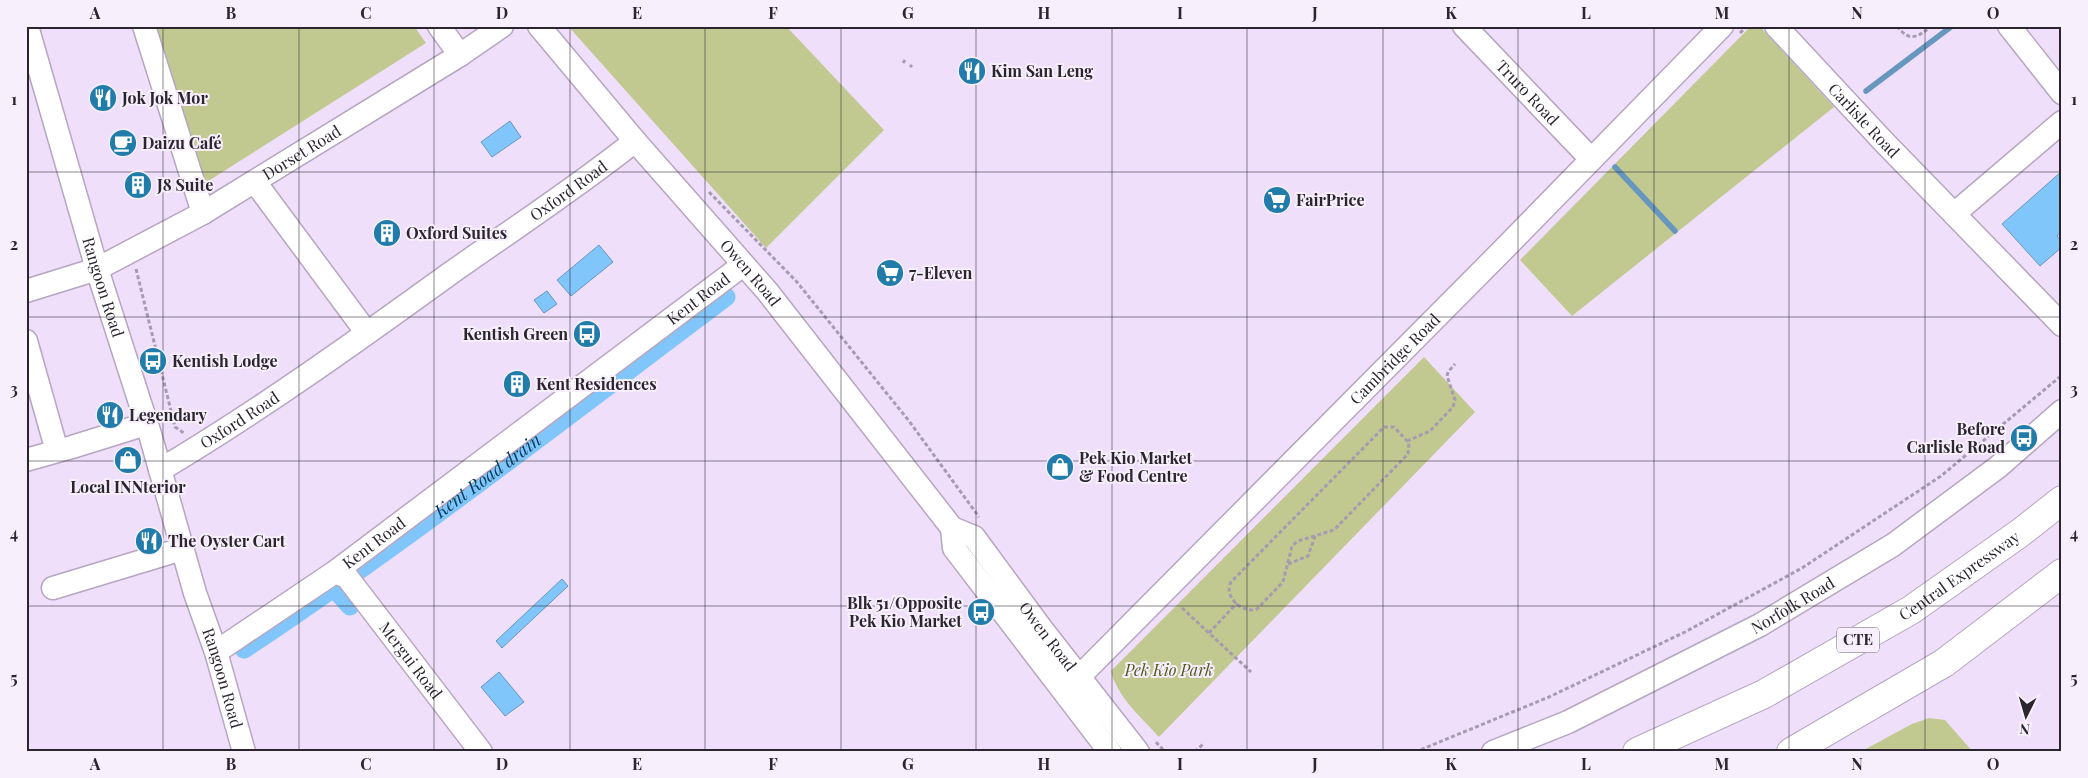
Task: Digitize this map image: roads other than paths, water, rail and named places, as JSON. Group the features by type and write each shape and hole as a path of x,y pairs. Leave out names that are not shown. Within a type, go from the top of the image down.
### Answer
{"highway":[{"name":"Central Expressway","path":"1637,752 1764,694 1911,610 2020,533 2062,500"},
{"path":"1791,752 1944,663 2062,574"}],"street":[{"name":"Rangoon Road","path":"27,26 96,269 146,424 182,549 216,652 244,752"},
{"path":"144,26 203,213"},
{"path":"439,26 460,55"},
{"name":"Dorset Road","path":"26,291 96,269 203,213 460,55 502,26"},
{"name":"Owen Road","path":"539,26 635,141 767,291 952,528 954,548 1072,683 1138,752"},
{"name":"Truro Road","path":"1464,26 1591,160"},
{"name":"Cambridge Road","path":"1072,683 1722,26"},
{"name":"Carlisle Road","path":"1776,26 2062,325"},
{"path":"2009,26 2062,93"},
{"path":"1954,214 2062,122"},
{"name":"Oxford Road","path":"160,470 193,450 373,329 635,141"},
{"path":"261,178 373,329"},
{"name":"Kent Road","path":"216,652 341,574 743,265"},
{"path":"26,341 55,444"},
{"name":"Norfolk Road","path":"1493,752 1568,722 1760,624 1885,550 1998,467 2062,411"},
{"path":"26,460 72,448 146,424"},
{"path":"53,588 182,549"},
{"name":"Mergui Road","path":"341,574 362,598 482,752"},
{"name":"Owen Road","path":"1072,683 1110,752"}],"water":[{"path":"510,121 521,137 492,157 481,142"},
{"path":"2062,171 2062,232 2057,236 2062,242 2062,247 2040,266 2002,224"},
{"path":"599,245 613,262 571,296 557,280"},
{"path":"547,291 557,304 544,313 534,300"},
{"path":"562,579 568,586 502,648 496,641"},
{"path":"499,672 524,702 505,716 481,687"}],"waterway":[{"path":"1866,91 1952,26"},
{"path":"1615,167 1675,231"},
{"name":"Kent Road drain","path":"244,649 428,521 726,297"},
{"path":"335,589 350,606"}],"place":[{"name":"Kim San Leng","path":"972,71"},
{"name":"Jok Jok Mor","path":"103,98"},
{"name":"Daizu Café","path":"123,143"},
{"name":"J8 Suite","path":"138,185"},
{"name":"FairPrice","path":"1277,200"},
{"name":"Oxford Suites","path":"387,233"},
{"name":"7-Eleven","path":"890,273"},
{"name":"Kentish Green","path":"587,334"},
{"name":"Kentish Lodge","path":"153,361"},
{"name":"Kent Residences","path":"517,384"},
{"name":"Legendary","path":"110,415"},
{"name":"Before Carlisle Road","path":"2024,438"},
{"name":"Local INNterior","path":"128,460"},
{"name":"Pek Kio Market & Food Centre","path":"1060,467"},
{"name":"The Oyster Cart","path":"149,541"},
{"name":"Blk 51/Opposite Pek Kio Market","path":"981,612"}],"park label":[{"name":"Pek Kio Park","path":"1169,670"}]}
